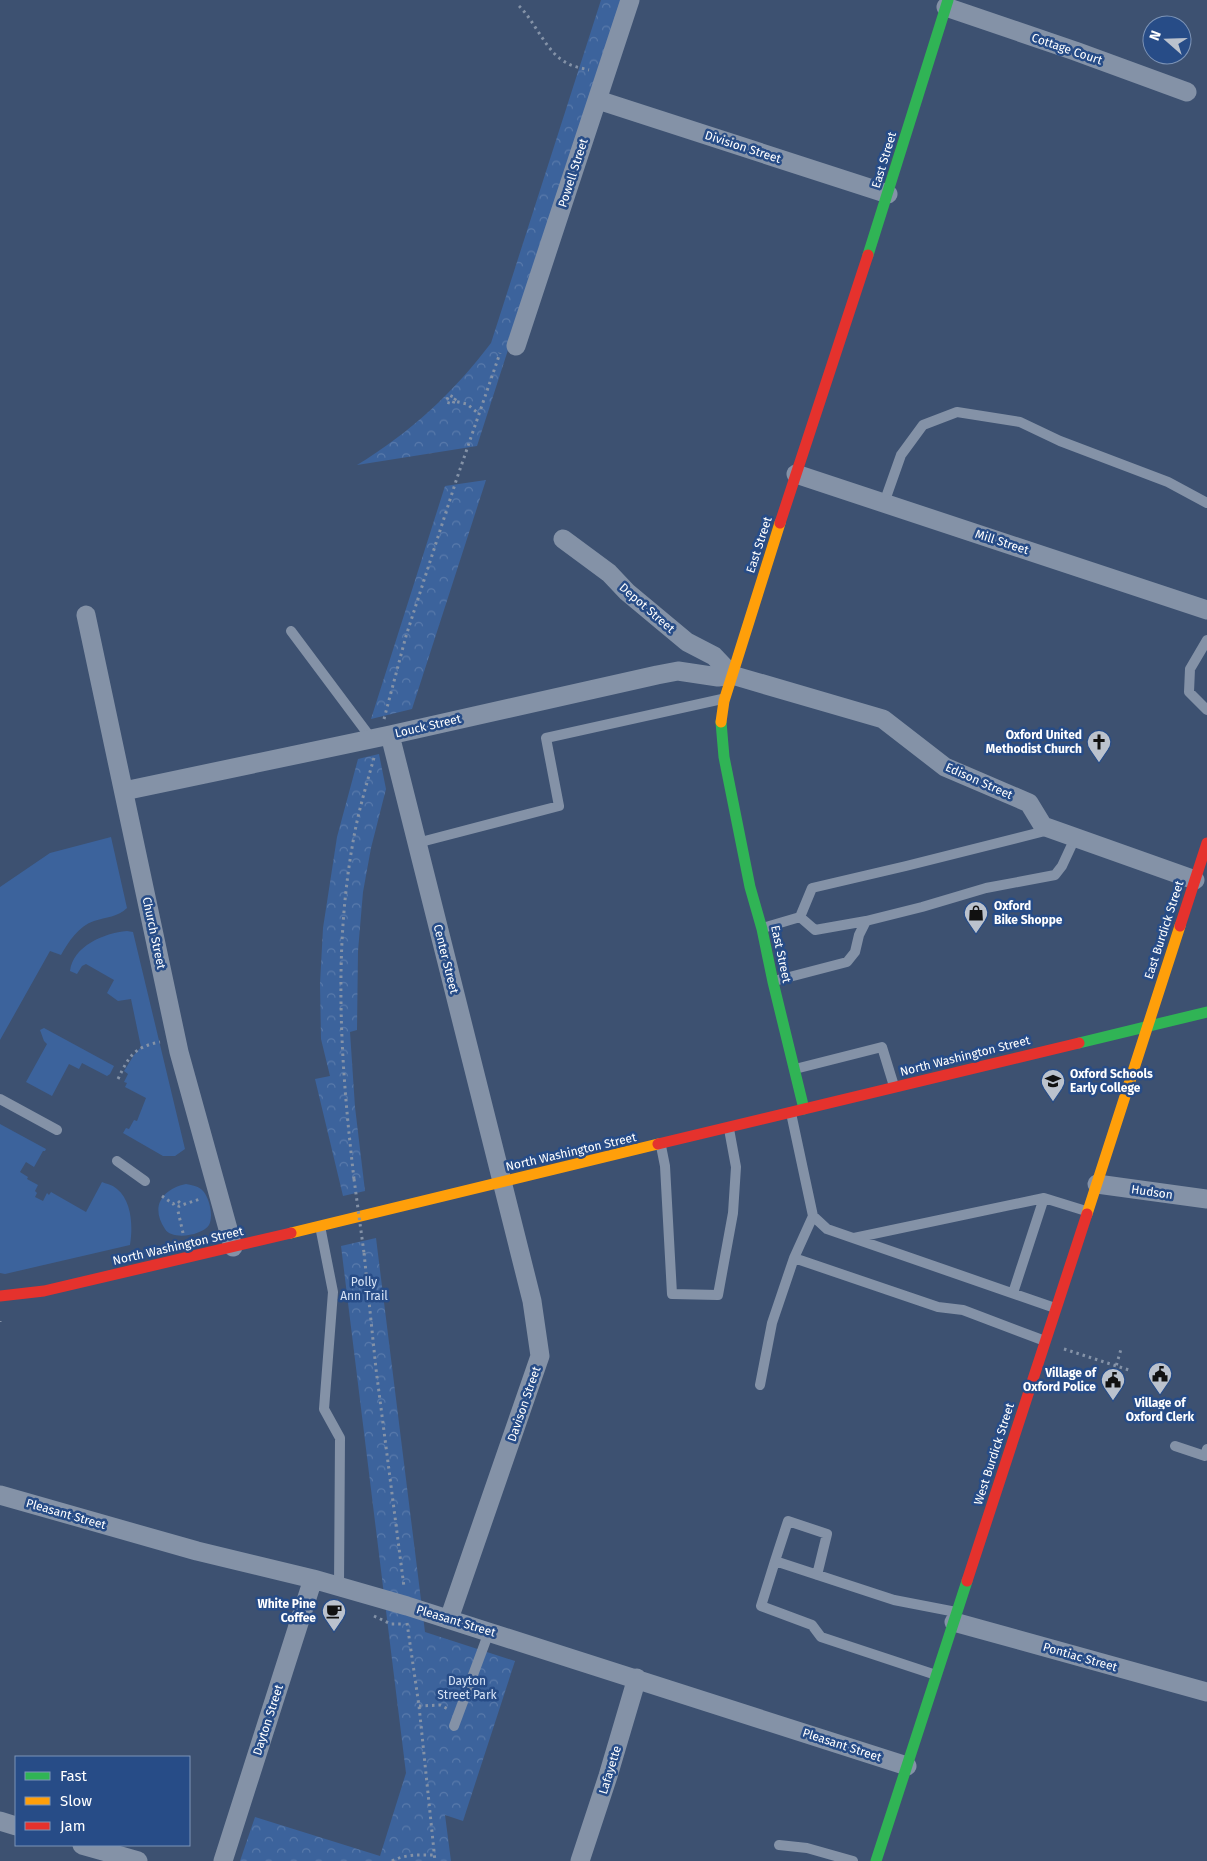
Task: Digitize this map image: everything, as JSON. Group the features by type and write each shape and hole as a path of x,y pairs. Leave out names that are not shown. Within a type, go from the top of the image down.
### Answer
{"street":[{"name":"Powell Street","path":"509,346 598,100 630,0"},
{"name":"Cottage Court","path":"947,3 1187,92"},
{"name":"East Street","path":"804,1109 762,929 750,888 724,757 721,724 725,698 732,675 888,194 947,3"},
{"name":"Division Street","path":"598,100 888,194"},
{"name":"Mill Street","path":"796,474 1207,610"},
{"name":"Depot Street","path":"563,538 609,573 627,592 686,642 714,656 732,675"},
{"name":"Church Street","path":"86,615 179,1052 233,1247"},
{"name":"Louck Street","path":"124,791 380,737 657,675 678,671 718,677 732,675"},
{"name":"Edison Street","path":"732,675 884,720 945,767 1029,803 1043,826 1195,880"},
{"name":"Center Street","path":"380,737 417,843 501,1183"},
{"name":"East Burdick Street","path":"1148,1026 1207,843"},
{"name":"North Washington Street","path":"0,1296 44,1291 233,1247 1207,1012"},
{"name":"West Burdick Street","path":"876,1861 1148,1026"},
{"name":"Davison Street","path":"450,1619 540,1356 532,1301 501,1183"},
{"name":"Hudson","path":"1097,1184 1207,1199"},
{"name":"Pleasant Street","path":"0,1495 198,1551 313,1579 339,1587 407,1615 450,1619 907,1766"},
{"name":"Dayton Street","path":"223,1861 313,1579"},
{"name":"Pontiac Street","path":"955,1617 1207,1692"},
{"name":"Lafayette","path":"580,1861 637,1678"},
{"path":"0,1821 15,1826"},
{"path":"86,1846 138,1861"}],"lane":[{"path":"884,503 901,456 923,425 957,412 1020,422 1060,441 1168,482 1207,503"},
{"path":"291,631 380,737"},
{"path":"1207,640 1190,669 1189,692 1207,710"},
{"path":"417,843 560,806 546,738 725,698"},
{"path":"762,929 800,917 812,888 1052,829"},
{"path":"800,917 815,930 866,921 986,888 1055,874 1062,866 1075,838"},
{"path":"773,982 846,962 855,952 859,935 866,921"},
{"path":"794,1069 882,1047 895,1087"},
{"path":"0,1099 57,1130"},
{"path":"791,1112 813,1216 827,1229 1056,1308"},
{"path":"661,1144 665,1166 672,1294 718,1295 733,1213 735,1185 736,1167 729,1128"},
{"path":"117,1161 145,1181"},
{"path":"853,1238 1044,1198 1088,1212"},
{"path":"1013,1293 1044,1198"},
{"path":"760,1385 772,1324 794,1258 813,1216"},
{"path":"320,1226 333,1292 324,1409 340,1438 339,1587"},
{"path":"794,1258 938,1308 964,1310 1046,1341"},
{"path":"1176,1446 1204,1456 1207,1449"},
{"path":"817,1575 827,1534 788,1521 761,1606 812,1625 821,1637 937,1675"},
{"path":"775,1561 894,1600 955,1617"},
{"path":"454,1726 489,1632"},
{"path":"779,1845 807,1848 853,1861"}],"path":[{"path":"519,6 527,14 554,52 566,63 590,70"},
{"path":"587,79 592,62"},
{"path":"435,1861 419,1706 376,1369 343,1072 342,952 345,901 360,808 406,636 479,414 509,346"},
{"path":"454,401 467,404 479,414"},
{"path":"118,1079 130,1056 147,1044 162,1041"},
{"path":"162,1196 173,1204 178,1201 182,1205"},
{"path":"183,1233 178,1211 179,1206 200,1200"},
{"path":"1046,1341 1065,1350 1132,1371"},
{"path":"1111,1384 1121,1349"},
{"path":"372,1614 391,1624 407,1615"},
{"path":"407,1615 416,1627"},
{"path":"419,1706 440,1705 459,1713"},
{"path":"392,1861 408,1855 434,1855"}],"green space":[{"path":"601,0 621,0 477,446 357,465 395,439 430,410 462,378 491,343"},
{"path":"486,480 412,709 371,719 445,486"},
{"path":"379,754 386,789 371,848 363,892 358,951 357,1030 350,1032 355,1107 365,1191 343,1196 315,1079 330,1076 321,1039 320,984 323,928 337,837 358,759"},
{"path":"111,837 127,908 116,915 89,923 71,940 61,955 50,951 0,1040 0,887 50,853"},
{"path":"118,932 133,932 185,1149 175,1156 163,1156 123,1133 126,1128 129,1129 134,1120 137,1121 146,1098 125,1087 127,1083 124,1082 128,1074 124,1071 141,1047 131,999 118,1001 107,993 114,980 86,964 82,966 77,974 70,971 72,962 77,954 91,942"},
{"path":"44,1028 114,1066 110,1074 107,1076 82,1063 79,1069 69,1064 52,1096 26,1082 47,1044 40,1030"},
{"path":"0,1124 46,1149 34,1167 26,1162 20,1172 28,1177 27,1179 38,1185 35,1197 43,1201 47,1193 49,1195 51,1192 86,1212 102,1182 117,1189 126,1200 130,1215 130,1245 5,1274 0,1273"},
{"path":"186,1184 198,1187 204,1192 210,1206 210,1221 206,1229 201,1232 180,1236 174,1235 165,1229 161,1221 159,1206 161,1200 170,1190"},
{"path":"376,1238 425,1632 515,1661 463,1821 445,1815 451,1861 240,1861 255,1817 380,1856 406,1773 341,1246"}],"traffic: fast":[{"path":"868,255 948,0"},
{"path":"721,722 724,757 750,887 762,929 804,1109"},
{"path":"1079,1043 1207,1012"},
{"path":"876,1861 967,1581"}],"traffic: slow":[{"path":"721,722 724,701 780,523"},
{"path":"1087,1214 1180,926"},
{"path":"291,1233 658,1144"}],"traffic: jam":[{"path":"780,523 868,255"},
{"path":"1180,926 1207,843"},
{"path":"658,1144 1079,1043"},
{"path":"967,1581 1087,1214"},
{"path":"0,1296 44,1291 291,1233"}],"place":[{"name":"Oxford United Methodist Church","path":"1099,763"},
{"name":"Oxford Bike Shoppe","path":"976,934"},
{"name":"Oxford Schools Early College","path":"1053,1102"},
{"name":"Village of Oxford Clerk","path":"1160,1395"},
{"name":"Village of Oxford Police","path":"1113,1401"},
{"name":"White Pine Coffee","path":"334,1632"}],"park label":[{"name":"Polly Ann Trail","path":"364,1289"},
{"name":"Dayton Street Park","path":"467,1688"}]}
